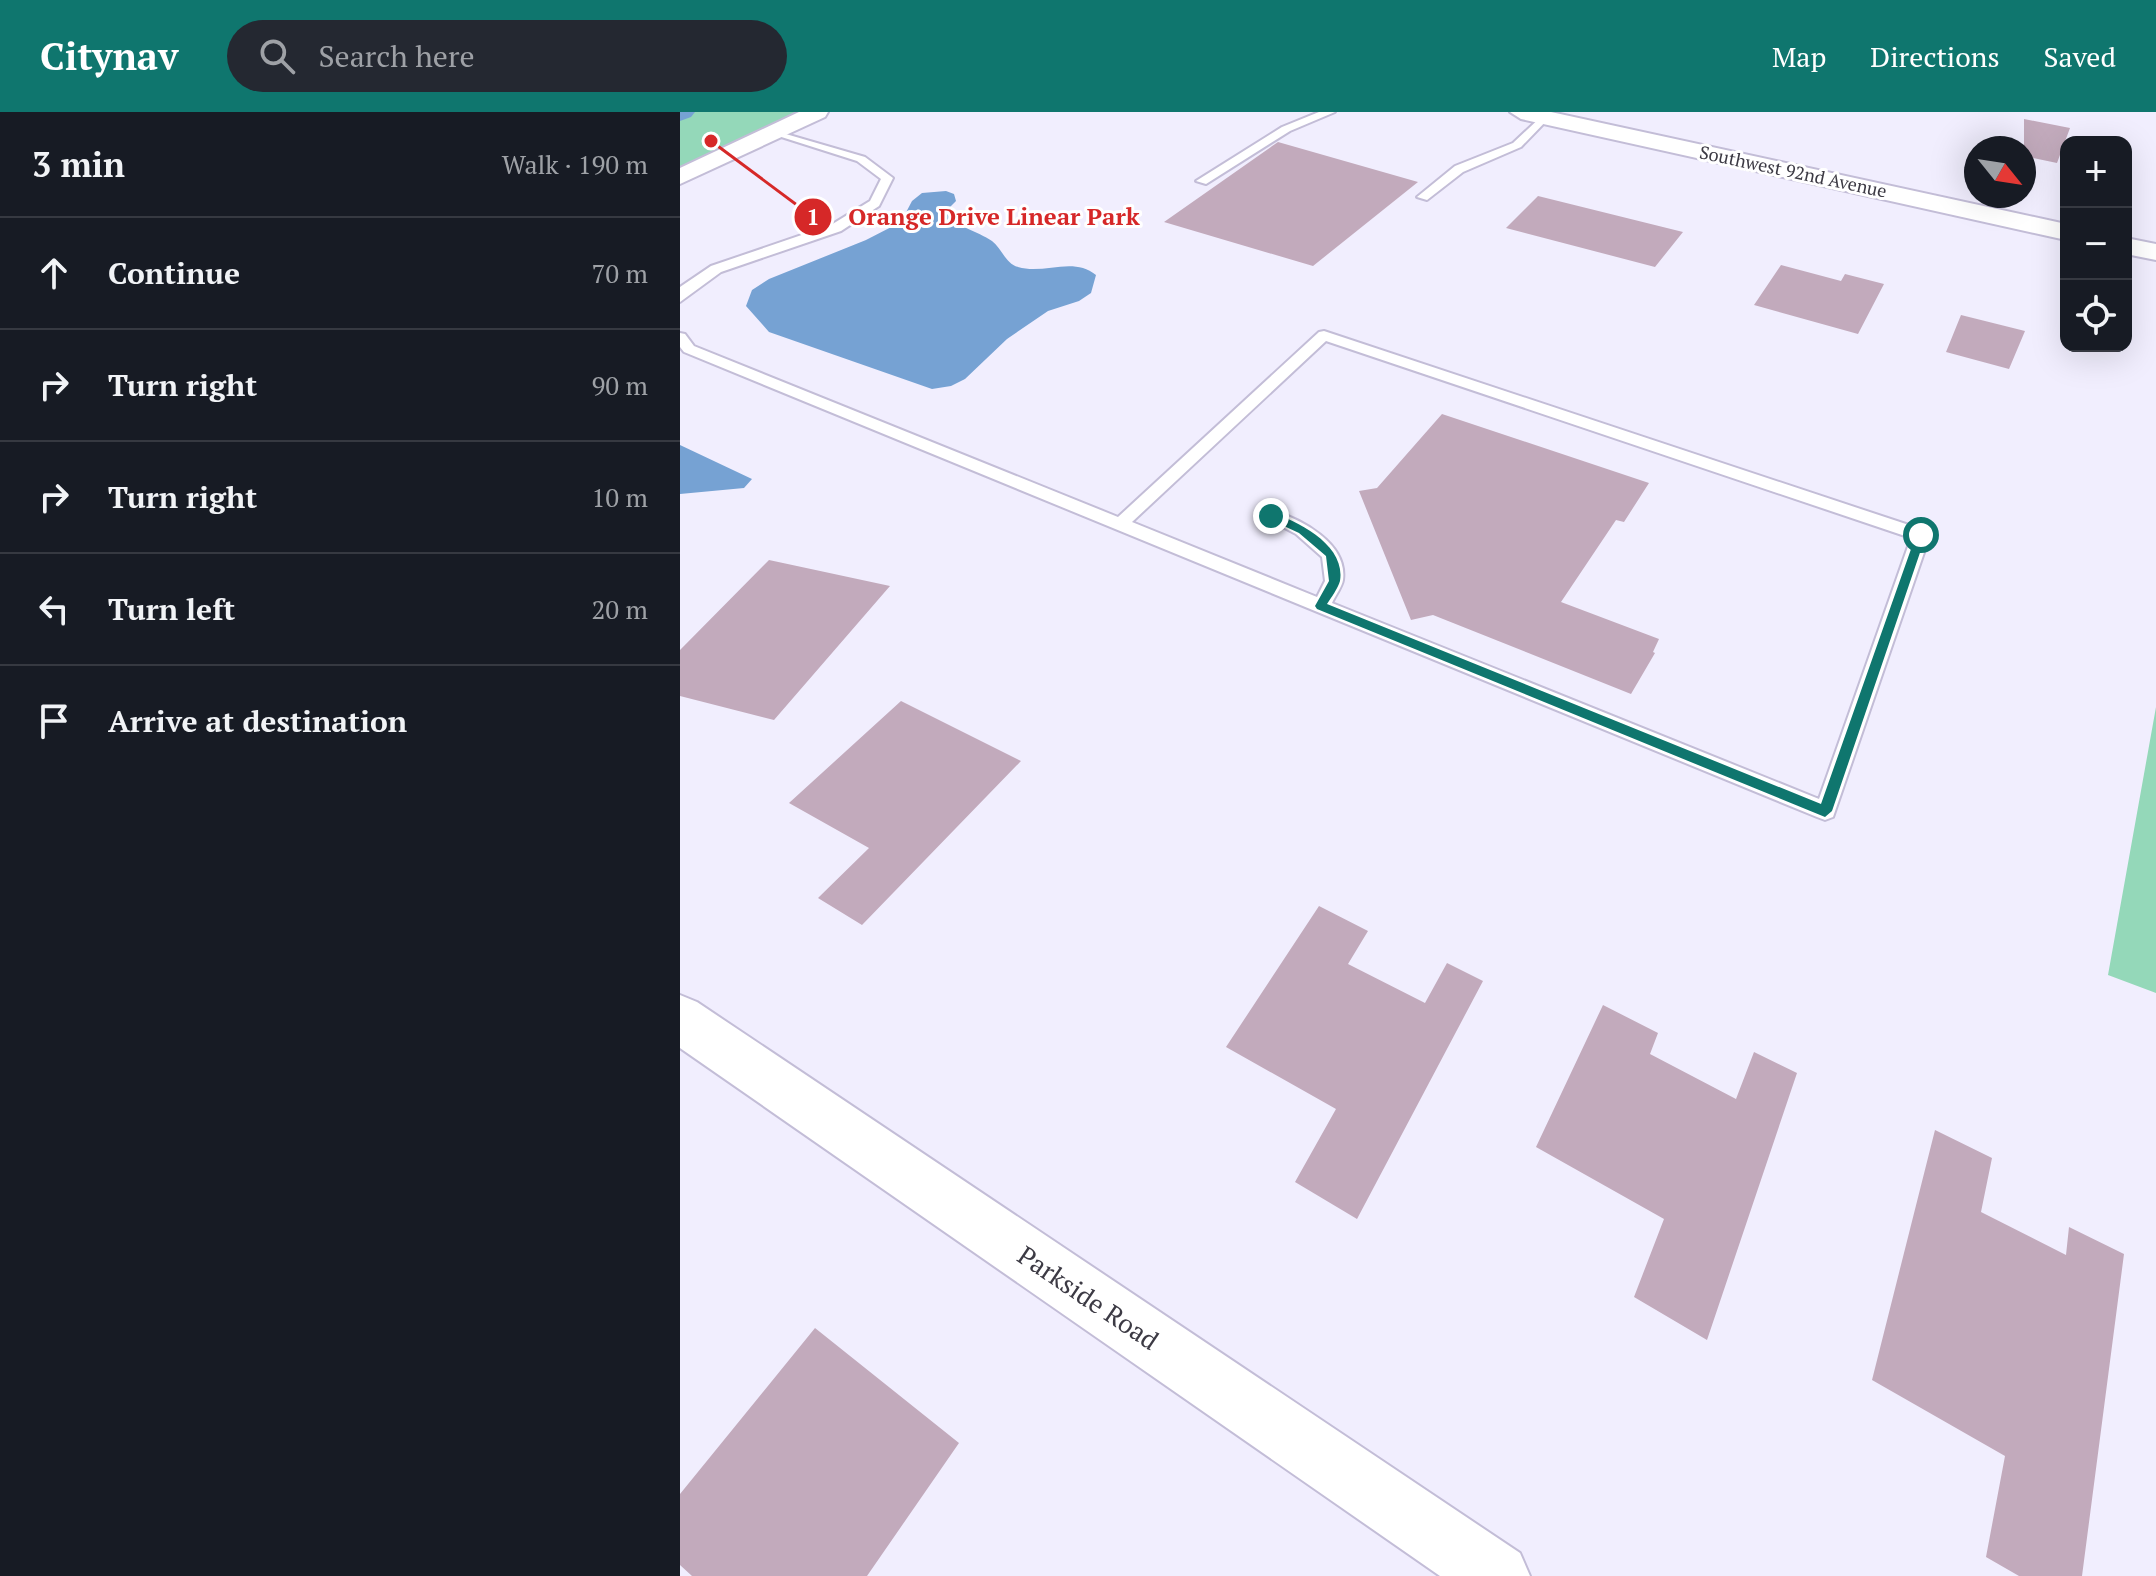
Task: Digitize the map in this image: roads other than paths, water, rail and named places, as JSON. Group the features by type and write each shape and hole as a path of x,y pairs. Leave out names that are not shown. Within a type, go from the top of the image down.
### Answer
{"street":[{"path":"680,177 817,112"},
{"name":"Southwest 92nd Avenue","path":"1532,114 2060,231"},
{"path":"2132,247 2156,252"},
{"name":"Parkside Road","path":"680,1019 1497,1576"}],"lane":[{"path":"1202,181 1286,129 1329,112"},
{"path":"1423,197 1459,169 1517,145 1532,114"},
{"path":"680,298 681,293 716,269 836,228 875,203 887,178 861,159 776,132"},
{"path":"680,337 689,349 1119,525 1825,811 1921,535 1324,335 1119,525"},
{"path":"1271,516 1302,530 1331,555 1334,581 1321,606"}],"water":[{"path":"946,191 954,194 956,201 946,211 950,216 960,225 992,241 1014,265 1028,269 1068,266 1087,270 1096,275 1091,293 1079,301 1048,311 1007,339 965,379 951,386 932,389 769,332 746,306 752,290 769,279 866,240 901,222 912,201 922,193"},
{"path":"680,445 752,479 744,488 680,494"}],"place":[{"name":"Orange Drive Linear Park","path":"711,141"}]}
